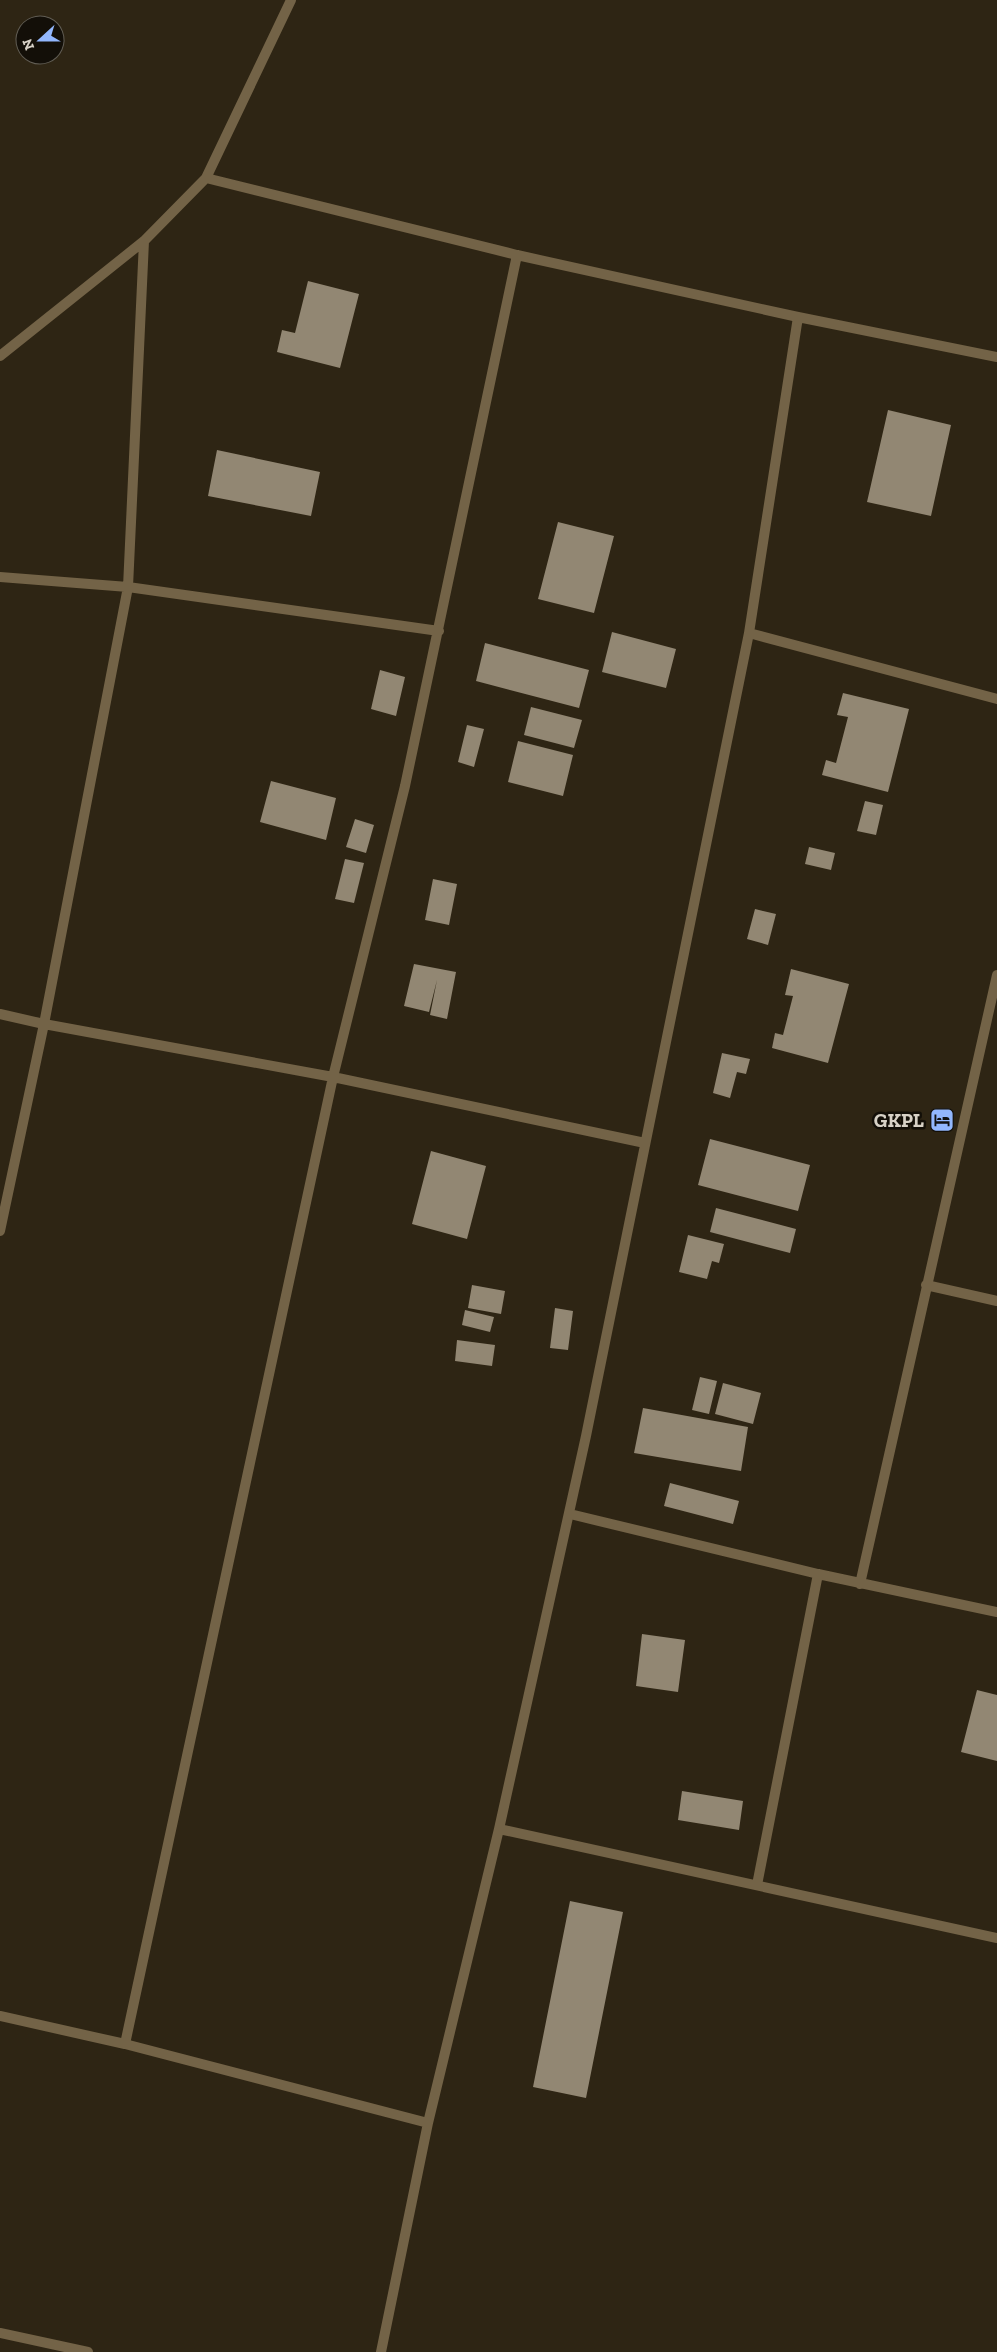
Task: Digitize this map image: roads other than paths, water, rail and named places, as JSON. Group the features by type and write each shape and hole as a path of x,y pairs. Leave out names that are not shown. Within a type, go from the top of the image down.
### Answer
{"street":[{"path":"0,356 144,240 206,178 291,0"},
{"path":"206,178 517,255 798,317 997,357"},
{"path":"0,1231 44,1024 128,587 144,240"},
{"path":"125,2044 333,1077 405,786 439,631 517,255"},
{"path":"380,2352 428,2122 499,1829 570,1514 749,633 798,317"},
{"path":"0,577 128,587 439,631"},
{"path":"749,633 997,699"},
{"path":"860,1584 926,1285 994,1003 997,976"},
{"path":"0,1014 44,1024 333,1077 646,1143"},
{"path":"926,1285 997,1301"},
{"path":"570,1514 860,1584 997,1612"},
{"path":"756,1886 818,1574"},
{"path":"499,1829 997,1938"},
{"path":"0,2016 125,2044 428,2122"},
{"path":"0,2333 88,2352"}],"place":[{"name":"GKPL","path":"942,1120"}]}
